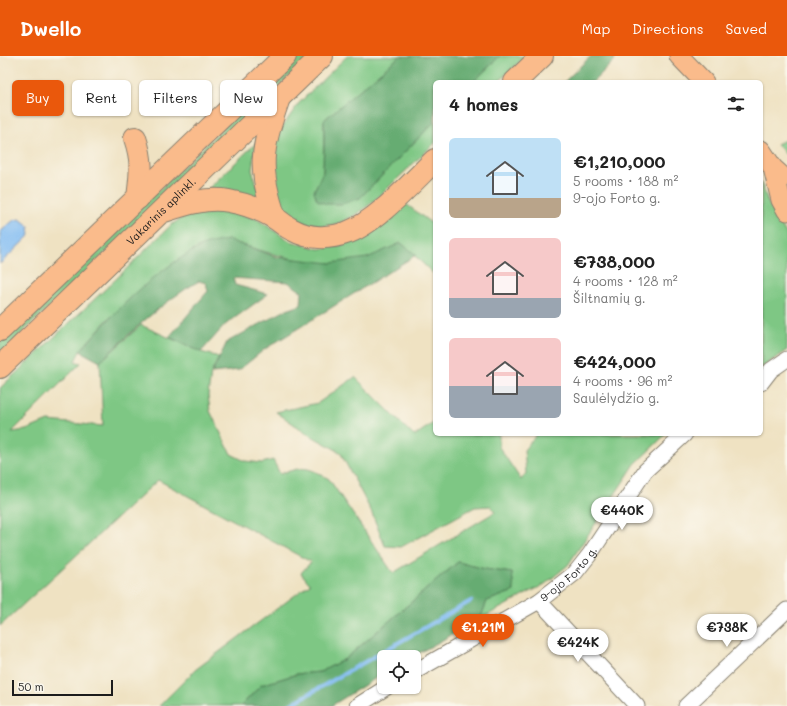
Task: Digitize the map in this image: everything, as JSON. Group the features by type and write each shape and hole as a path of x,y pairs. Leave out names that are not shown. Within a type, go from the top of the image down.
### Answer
{"highway":[{"path":"4,325 285,56"},
{"name":"Vakarinis aplinkl.","path":"0,366 322,56"},
{"path":"517,80 542,56"},
{"path":"275,218 266,191 262,163 269,127 280,97"},
{"path":"135,138 141,155 138,198"},
{"path":"159,213 199,201 212,200 242,204 275,218 293,230 305,235 319,238 347,233 380,212 433,162"}],"main road":[{"path":"679,56 702,80"},
{"path":"763,153 780,174 780,200 787,211"}],"street":[{"path":"763,381 771,370 787,359"},
{"path":"763,383 787,371"},
{"name":"9-ojo Forto g.","path":"421,668 539,601 575,573 590,554 645,471 683,436"},
{"path":"539,601 637,706"},
{"path":"686,706 787,610"},
{"path":"356,706 377,693"}],"green space":[{"path":"298,56 310,56 277,88 277,80 273,80"},
{"path":"347,56 400,56 324,120 323,172 314,191 360,198 433,123 433,145 385,191 362,210 336,224 323,226 308,224 290,216 281,207 271,193 275,137 299,103"},
{"path":"400,56 500,56 475,80 433,80 433,123 360,198 342,204 326,204 317,200 314,191 323,172 324,120"},
{"path":"500,56 526,56 500,80 475,80"},
{"path":"591,56 615,57 614,61 595,80 566,80"},
{"path":"236,116 248,116 0,354 0,343"},
{"path":"787,139 787,156 777,144"},
{"path":"256,143 252,170 261,197 256,200 232,192 209,188"},
{"path":"763,188 768,202 787,235 787,350 763,367"},
{"path":"406,204 433,224 433,273 401,243 368,258 351,262 333,263 297,260 261,251 228,240 108,319 80,351 75,361 81,363 12,432 26,430 48,421 103,426 100,362 141,325 201,352 219,357 211,373 208,395 210,411 231,454 245,461 262,463 273,460 280,474 305,469 329,479 393,573 495,512 491,506 475,507 401,547 385,546 371,511 340,452 308,434 276,412 318,403 355,377 414,436 433,423 433,436 499,436 499,447 521,480 526,473 524,450 535,436 664,436 635,464 568,565 545,584 480,619 487,601 514,591 512,573 485,569 458,562 345,659 320,672 297,674 261,685 241,706 159,706 195,670 310,584 301,573 311,562 158,480 0,626 0,388 171,225 194,210 212,206 257,219 290,241 319,249 339,246 359,237"},
{"path":"228,240 277,257 331,263 367,258 401,243 416,255 265,349 239,370 212,373 227,342 284,311 301,305 302,292 288,282 233,278 235,285 268,294 225,325 201,352 169,337 208,291 206,283 199,281 172,298 135,329 100,362 80,351 134,294 166,269 201,246"},
{"path":"458,562 485,569 512,573 514,591 487,601 480,619 421,652 421,650 377,650 377,677 331,706 241,706 261,685 297,674 320,672 345,659"}],"water":[{"path":"20,219 29,226 30,235 0,264 0,232 14,220"}],"waterway":[{"path":"288,706 471,601"}]}
